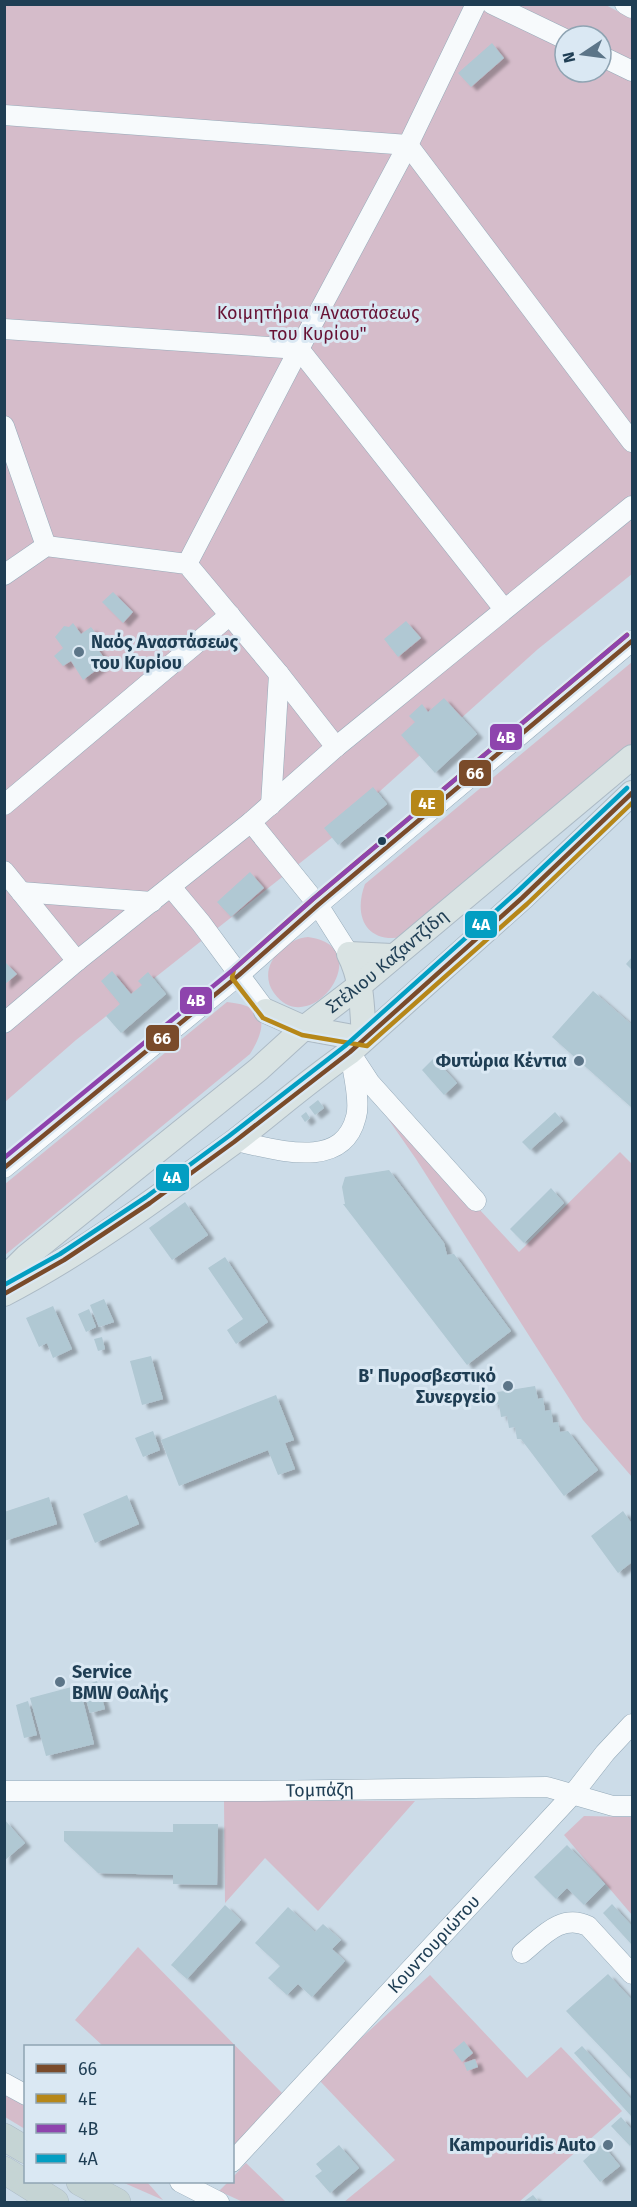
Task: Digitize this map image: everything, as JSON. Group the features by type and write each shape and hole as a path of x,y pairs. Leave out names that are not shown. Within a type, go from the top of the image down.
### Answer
{"highway":[{"path":"4,2137 24,2149"},
{"path":"4,2170 24,2183"},
{"path":"25,2183 55,2202"},
{"path":"84,2183 117,2202"}],"main road":[{"name":"Στέλιου Καζαντζίδη","path":"4,1279 27,1256 259,1069 304,1028 360,985 392,956 633,758"},
{"path":"4,1294 64,1260 235,1141 321,1071 357,1046 522,898 633,793"},
{"path":"357,1046 360,985 357,970 349,954 392,956"},
{"path":"266,1011 304,1028 357,1046"},
{"path":"259,1069 271,1041 271,1030 266,1011"}],"street":[{"path":"187,564 298,349 408,145 477,4"},
{"path":"492,4 553,33"},
{"path":"625,4 633,8"},
{"path":"613,62 633,71"},
{"path":"4,115 408,145 633,442"},
{"path":"4,329 298,349 504,609"},
{"path":"4,426 46,546"},
{"path":"4,1023 77,961 271,805 336,747 633,506"},
{"path":"4,575 46,546 187,564 279,674 336,747"},
{"path":"4,805 230,615"},
{"path":"4,1168 239,975 318,905 633,642"},
{"path":"271,805 279,674"},
{"path":"250,822 318,905 349,954"},
{"path":"4,871 77,961"},
{"path":"171,887 201,923 266,1011"},
{"path":"21,892 152,902"},
{"path":"235,1141 310,1154 326,1150 341,1140 351,1130 357,1116 357,1046"},
{"path":"357,1046 370,1083 476,1201"},
{"name":"Κουντουριώτου","path":"234,2160 573,1794 605,1753 633,1724"},
{"name":"Τομπάζη","path":"4,1791 260,1791 547,1787 613,1806 633,1806"},
{"path":"522,1953 553,1927 567,1921 580,1922 588,1926 633,1974"},
{"path":"4,2083 24,2094"},
{"path":"184,2183 207,2195"}],"green space":[{"name":"Κοιμητήρια \"Αναστάσεως του Κυρίου\"","path":"604,4 632,19 632,574 538,649 379,792 338,833 76,1040 5,1102 5,5"},
{"path":"632,662 632,745 403,937 390,938 372,932 362,917 362,896 365,884"},
{"path":"308,937 329,944 338,957 338,972 332,987 320,1000 305,1007 289,1005 274,993 269,983 270,965 275,956 290,943"},
{"path":"227,1002 250,1007 260,1018 260,1033 250,1054 5,1255 5,1184"},
{"path":"368,1090 519,1252 620,1152 632,1164 632,1477 583,1420 416,1159"},
{"path":"224,1800 415,1801 318,1911 265,1858 225,1903"},
{"path":"584,1816 632,1817 632,1915 564,1835"},
{"path":"138,1947 283,2094 234,2149 234,2045 102,2045 75,2020"},
{"path":"430,1975 527,2078 561,2047 622,2111 519,2202 344,2202 395,2160 320,2081 357,2042"},
{"path":"5,2095 24,2105 24,2128 5,2117"},
{"path":"246,2163 286,2202 243,2202 219,2191 227,2183 234,2183 234,2176"},
{"path":"124,2183 148,2183 163,2200"}],"building":[{"path":"492,43 504,58 471,87 458,73"},
{"path":"113,592 133,612 123,623 102,602"},
{"path":"406,621 421,638 398,657 384,639"},
{"name":"Ναός Αναστάσεως του Κυρίου","path":"73,623 81,634 91,627 101,640 95,645 107,662 83,680 71,661 63,666 54,656 63,648 55,637 64,626 69,627"},
{"path":"444,698 477,734 435,773 401,735 415,722 409,716 422,704 428,712"},
{"path":"373,787 387,804 338,845 324,828"},
{"path":"250,872 264,888 231,917 217,902"},
{"path":"632,957 632,970 626,964"},
{"path":"4,961 17,974 4,985"},
{"path":"112,971 131,994 142,985 138,981 148,972 166,994 121,1033 106,1016 120,1004 101,981"},
{"path":"593,991 632,1025 631,1107 552,1037"},
{"path":"434,1058 457,1083 444,1095 422,1070"},
{"path":"318,1100 324,1108 315,1115 309,1107"},
{"path":"306,1112 310,1118 305,1122 301,1116"},
{"path":"555,1112 563,1121 530,1150 522,1142"},
{"path":"389,1170 444,1243 447,1255 454,1254 511,1331 467,1365 343,1204 345,1204 342,1187 345,1177"},
{"path":"551,1188 564,1203 524,1243 510,1229"},
{"path":"185,1202 208,1235 172,1260 149,1228"},
{"path":"225,1257 268,1322 236,1344 227,1330 243,1319 208,1268"},
{"path":"104,1299 114,1322 99,1327 90,1305"},
{"path":"53,1306 72,1349 53,1358 47,1343 39,1347 26,1318"},
{"path":"89,1309 96,1327 86,1332 78,1314"},
{"path":"102,1337 105,1349 98,1351 94,1339"},
{"path":"151,1356 163,1399 142,1405 130,1361"},
{"path":"535,1386 538,1399 543,1398 545,1411 551,1410 553,1423 558,1422 560,1432 568,1431 598,1470 564,1496 521,1439 517,1439 515,1427 509,1428 507,1416 501,1417 499,1404 493,1405 491,1393"},
{"path":"276,1395 294,1440 285,1443 295,1469 278,1475 268,1450 179,1486 161,1440"},
{"path":"153,1431 160,1450 143,1457 135,1438"},
{"path":"127,1495 139,1524 95,1543 83,1514"},
{"path":"49,1497 57,1524 4,1541 4,1512"},
{"path":"623,1511 632,1524 632,1562 618,1573 591,1536"},
{"path":"97,1681 105,1709 90,1713 82,1686"},
{"path":"79,1685 94,1744 46,1756 30,1698"},
{"path":"28,1701 37,1735 24,1738 16,1705"},
{"path":"4,1819 25,1843 4,1861"},
{"path":"173,1824 218,1824 217,1885 173,1884 173,1875 98,1873 64,1841 64,1831 173,1832"},
{"path":"567,1845 605,1884 584,1905 567,1888 556,1899 534,1877"},
{"path":"612,1904 632,1926 632,1945 603,1913"},
{"path":"225,1905 241,1920 187,1979 171,1965"},
{"path":"288,1907 315,1932 323,1924 341,1940 332,1949 345,1961 312,1997 298,1984 287,1995 268,1978 280,1966 255,1943"},
{"path":"608,1974 632,2000 632,2080 566,2011"},
{"path":"464,2041 473,2053 462,2062 453,2050"},
{"path":"582,2046 632,2100 632,2117 574,2053"},
{"path":"475,2059 478,2067 467,2071 464,2063"},
{"path":"621,2117 632,2130 630,2146 611,2126"},
{"path":"602,2144 620,2166 600,2182 583,2161"},
{"path":"339,2145 359,2168 330,2193 315,2176 322,2171 316,2164"},
{"path":"533,2195 539,2202 523,2202"}],"transit line":[{"name":"4Ε","path":"627,635 313,899 234,969 232,978 263,1018 302,1035 367,1046 527,904 632,803"},
{"name":"4Β","path":"4,1158 234,969 313,899 627,635"},
{"name":"66","path":"4,1168 239,975 318,905 632,641"},
{"name":"4Α","path":"4,1285 60,1254 146,1197 345,1046 517,892 627,788"},
{"name":"66","path":"4,1294 64,1260 150,1203 234,1142 350,1052 522,898 632,793"}],"place":[{"name":"Ναός Αναστάσεως του Κυρίου","path":"79,652"},
{"name":"Φυτώρια Κέντια","path":"579,1061"},
{"name":"Β' Πυροσβεστικό Συνεργείο","path":"508,1386"},
{"name":"Service BMW Θαλής","path":"60,1682"},
{"name":"Kampouridis Auto","path":"608,2145"}]}
